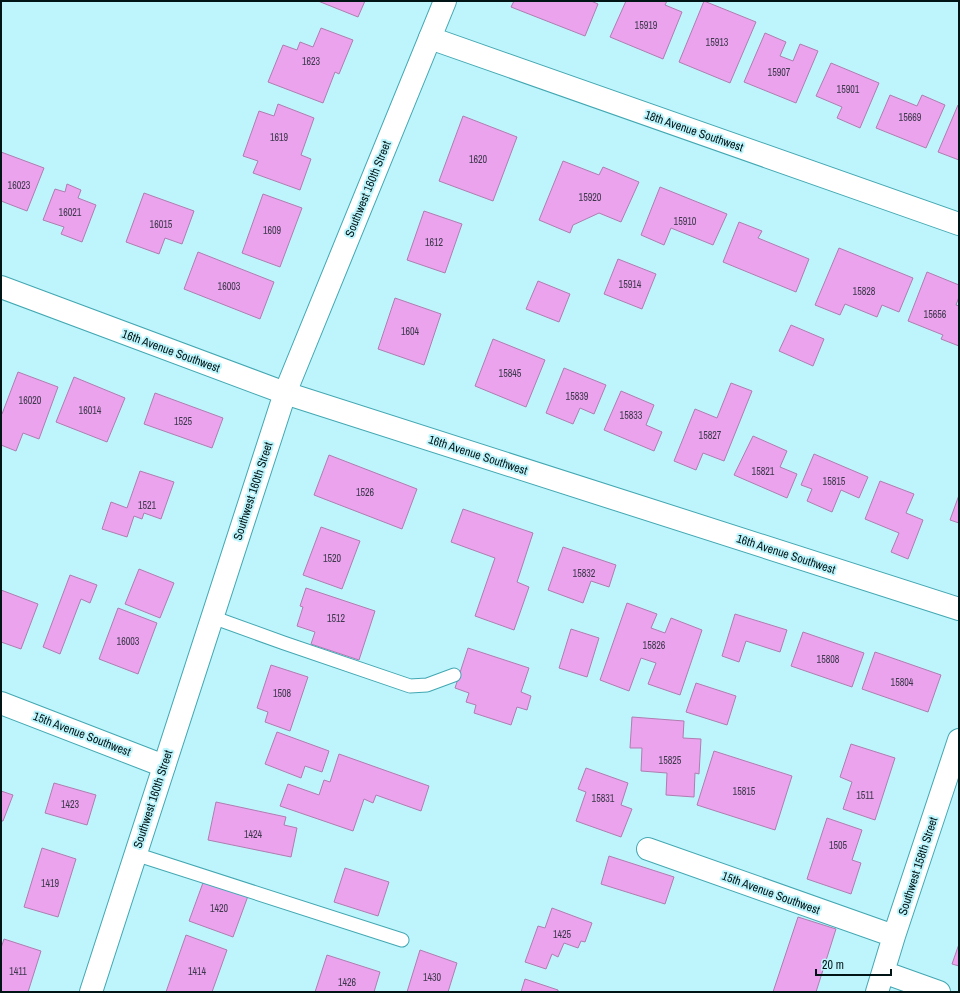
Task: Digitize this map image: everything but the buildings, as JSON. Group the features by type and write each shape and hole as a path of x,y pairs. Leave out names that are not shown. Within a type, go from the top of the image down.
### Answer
{"street":[{"name":"Southwest 160th Street","path":"91,992 285,393 445,1"},
{"name":"18th Avenue Southwest","path":"430,38 959,224"},
{"name":"16th Avenue Southwest","path":"1,287 285,393 959,609"},
{"name":"15th Avenue Southwest","path":"1,703 164,766"},
{"name":"Southwest 158th Street","path":"880,982 894,936 951,793 959,740"},
{"name":"15th Avenue Southwest","path":"648,849 894,936"},
{"path":"880,982 939,992"}],"lane":[{"path":"212,617 410,686 427,685 454,675"},
{"path":"136,854 402,940"}]}
